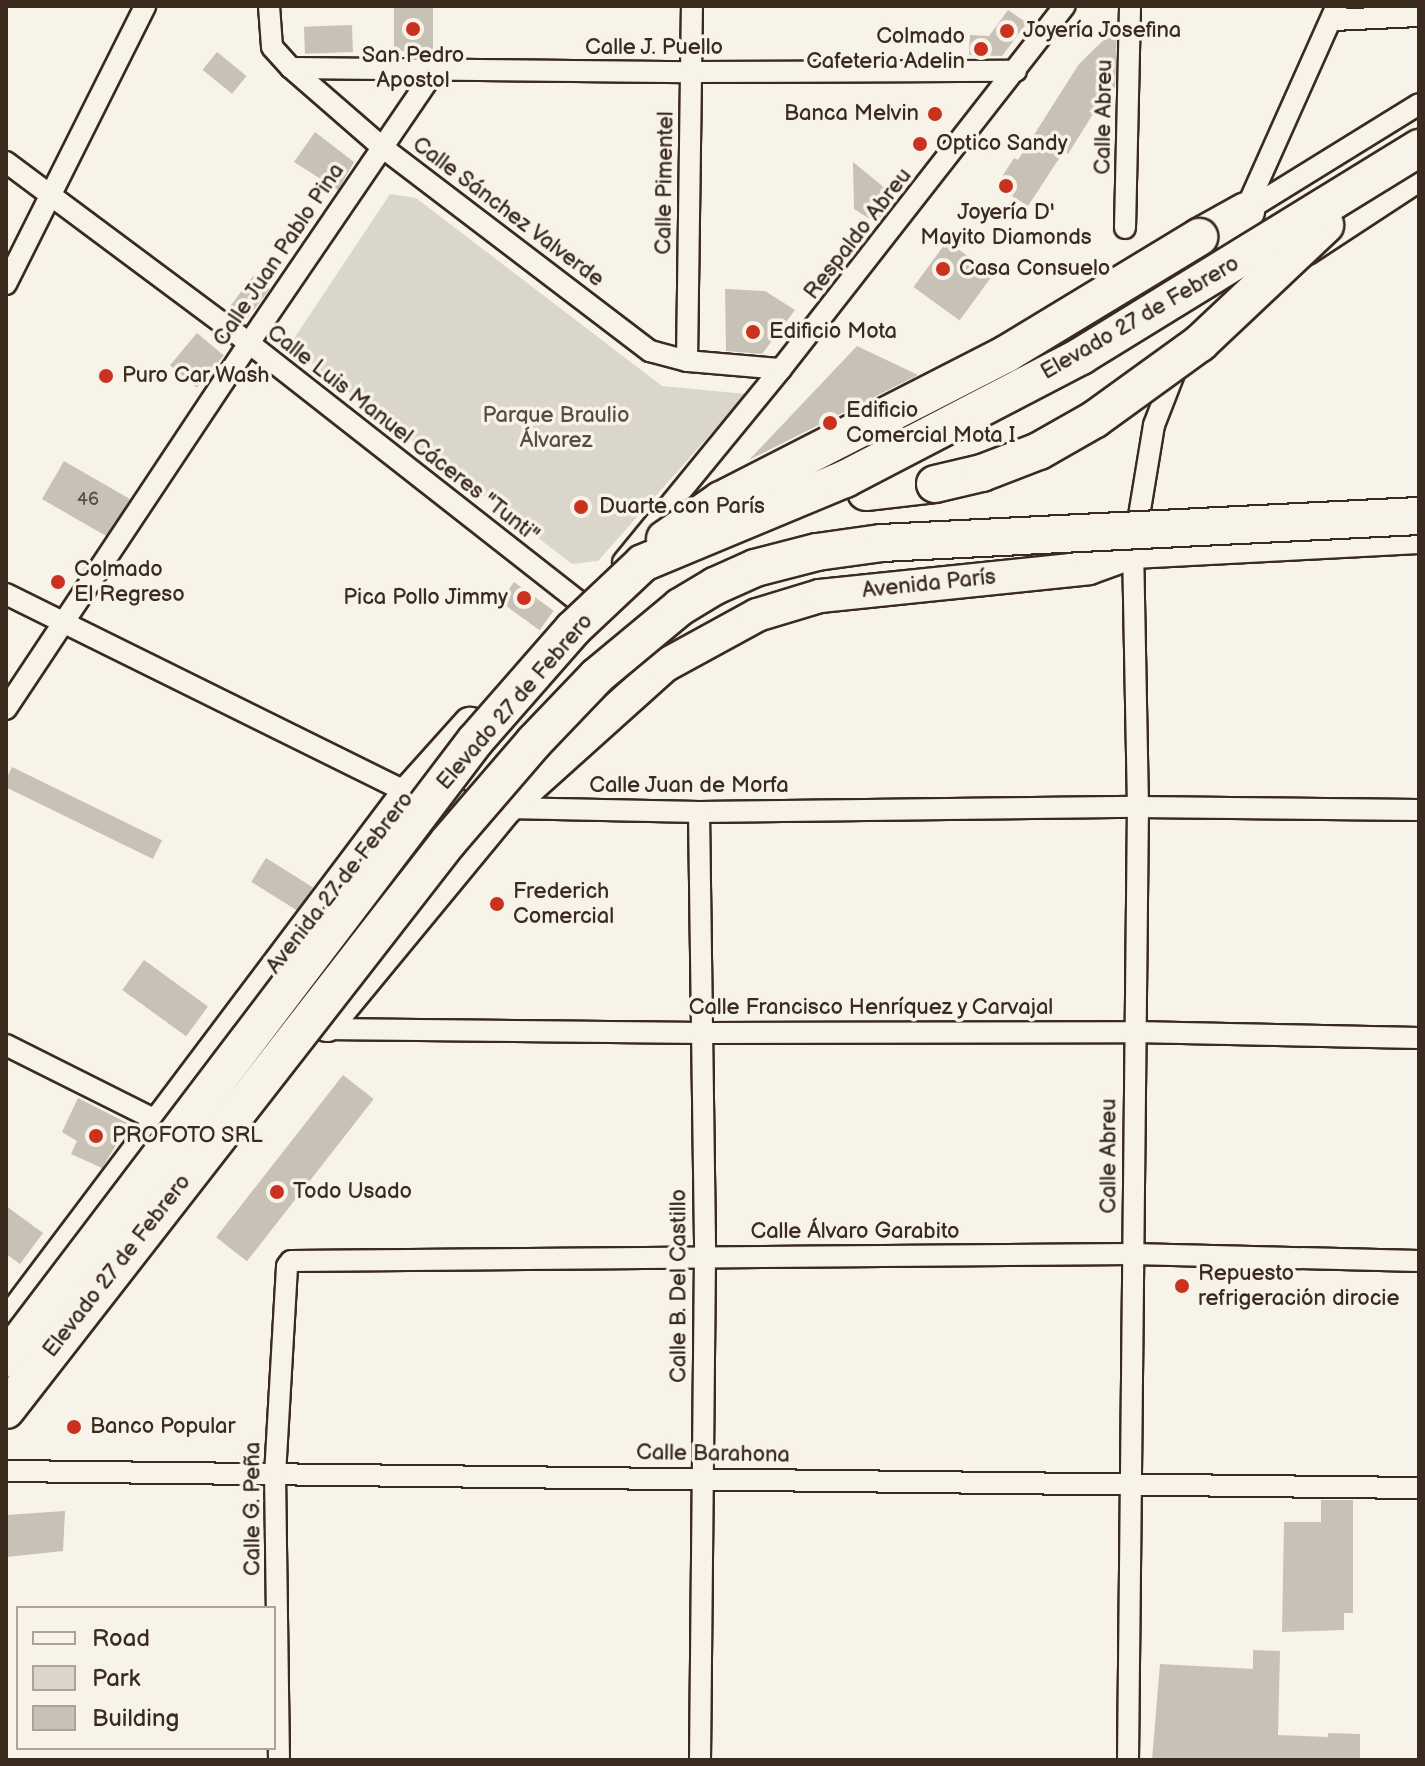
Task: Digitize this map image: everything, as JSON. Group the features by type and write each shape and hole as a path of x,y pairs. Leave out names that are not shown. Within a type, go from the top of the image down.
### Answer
{"highway":[{"name":"Elevado 27 de Febrero","path":"6,1359 475,741 633,562 845,479 1039,378 1373,180 1419,148"},
{"path":"866,492 935,484 982,473 1039,451 1108,410 1236,311 1373,180"},
{"path":"633,562 669,533 721,500 1006,354 1246,211"},
{"name":"Elevado 27 de Febrero","path":"6,1410 448,842 534,742 628,648 680,607 715,586 755,568 817,552 882,543 1419,516"},
{"path":"448,842 529,773 609,680 647,644 728,595 774,577 893,556 1084,548 1133,552"}],"main road":[{"name":"Avenida 27 de Febrero","path":"6,1327 158,1121 408,793 578,601 633,562 687,530 730,514 807,497 866,492 959,457 1026,426 1419,174"},
{"name":"Avenida París","path":"506,808 664,666 757,615 820,596 1089,568 1133,552 1419,537"},
{"path":"6,1428 324,1029 506,808"}],"street":[{"path":"6,284 145,6"},
{"name":"Calle Sánchez Valverde","path":"269,6 272,47 291,68 382,147 650,351 687,361 781,369"},
{"name":"Calle Pimentel","path":"687,361 692,6"},
{"name":"Respaldo Abreu","path":"633,562 1065,6"},
{"name":"Calle Abreu","path":"1125,228 1130,6"},
{"path":"1335,13 1419,16"},
{"name":"Calle Abreu","path":"1128,1760 1138,807 1133,552 1154,425 1198,317 1335,13"},
{"name":"Calle J. Puello","path":"291,68 1016,71"},
{"name":"Calle Juan Pablo Pina","path":"6,709 249,343 436,69"},
{"path":"1246,211 1419,104"},
{"name":"Calle Luis Manuel Cáceres \"Tunti\"","path":"6,162 249,343 578,601"},
{"name":"Calle Juan de Morfa","path":"6,594 408,793 506,808 699,812 1138,807 1419,810"},
{"name":"Calle B. Del Castillo","path":"699,812 705,1257 700,1760"},
{"name":"Calle Francisco Henríquez y Carvajal","path":"324,1029 704,1033 1134,1032 1419,1038"},
{"path":"6,1045 158,1121"},
{"name":"Calle Álvaro Garabito","path":"291,1261 1132,1254 1419,1261"},
{"name":"Calle G. Peña","path":"279,1760 275,1475 287,1266 291,1261"},
{"name":"Calle Barahona","path":"6,1471 1419,1488"}],"green space":[{"name":"Parque Braulio Álvarez","path":"390,194 416,198 662,386 746,394 598,561 572,564 289,346"}],"building":[{"name":"San Pedro Apostol","path":"394,6 433,6 433,51 394,51"},
{"path":"1008,10 1027,23 1002,56 969,55 970,35 989,36"},
{"path":"352,25 353,52 305,54 304,27"},
{"path":"1117,27 1115,88 1111,85 1068,154 1064,151 1028,206 996,186 1014,158 1018,160 1079,64"},
{"path":"217,52 247,76 232,94 203,70"},
{"path":"315,132 354,162 338,190 294,162"},
{"path":"853,162 896,197 876,223 854,209"},
{"path":"947,241 993,275 960,321 913,287"},
{"path":"253,276 270,289 247,319 230,306"},
{"name":"Edificio Mota","path":"725,289 765,291 795,310 762,354 726,351"},
{"path":"197,333 224,355 197,388 170,365"},
{"path":"857,346 918,375 749,460"},
{"path":"64,461 130,499 108,537 42,499"},
{"path":"514,582 554,611 540,630 500,601"},
{"path":"12,767 162,840 153,859 6,787"},
{"path":"266,858 313,887 298,911 251,882"},
{"path":"144,960 208,1006 186,1036 122,990"},
{"path":"343,1075 374,1099 247,1261 216,1237"},
{"name":"PROFOTO SRL","path":"78,1098 129,1124 102,1168 71,1154 77,1141 62,1132"},
{"path":"6,1206 43,1233 20,1264 6,1254"},
{"path":"1321,1500 1353,1500 1353,1613 1344,1613 1344,1630 1282,1632 1284,1522 1321,1522"},
{"path":"65,1511 63,1551 6,1557 6,1515"},
{"path":"1253,1650 1280,1651 1278,1735 1328,1737 1328,1733 1360,1734 1360,1760 1152,1760 1160,1664 1253,1669"}],"place":[{"name":"San Pedro Apostol","path":"413,29"},
{"name":"Joyería Josefina","path":"1007,31"},
{"name":"Colmado Cafeteria Adelin","path":"981,49"},
{"name":"Banca Melvin","path":"935,114"},
{"name":"Optico Sandy","path":"920,144"},
{"name":"Joyería D' Mayito Diamonds","path":"1006,186"},
{"name":"Casa Consuelo","path":"943,269"},
{"name":"Edificio Mota","path":"753,332"},
{"name":"Puro Car Wash","path":"106,376"},
{"name":"Edificio Comercial Mota I","path":"830,423"},
{"name":"Duarte con París","path":"581,507"},
{"name":"Colmado El Regreso","path":"58,582"},
{"name":"Pica Pollo Jimmy","path":"524,598"},
{"name":"Frederich Comercial","path":"497,904"},
{"name":"PROFOTO SRL","path":"96,1136"},
{"name":"Todo Usado","path":"277,1192"},
{"name":"Repuesto refrigeración dirocie","path":"1182,1286"},
{"name":"Banco Popular","path":"74,1427"}]}
